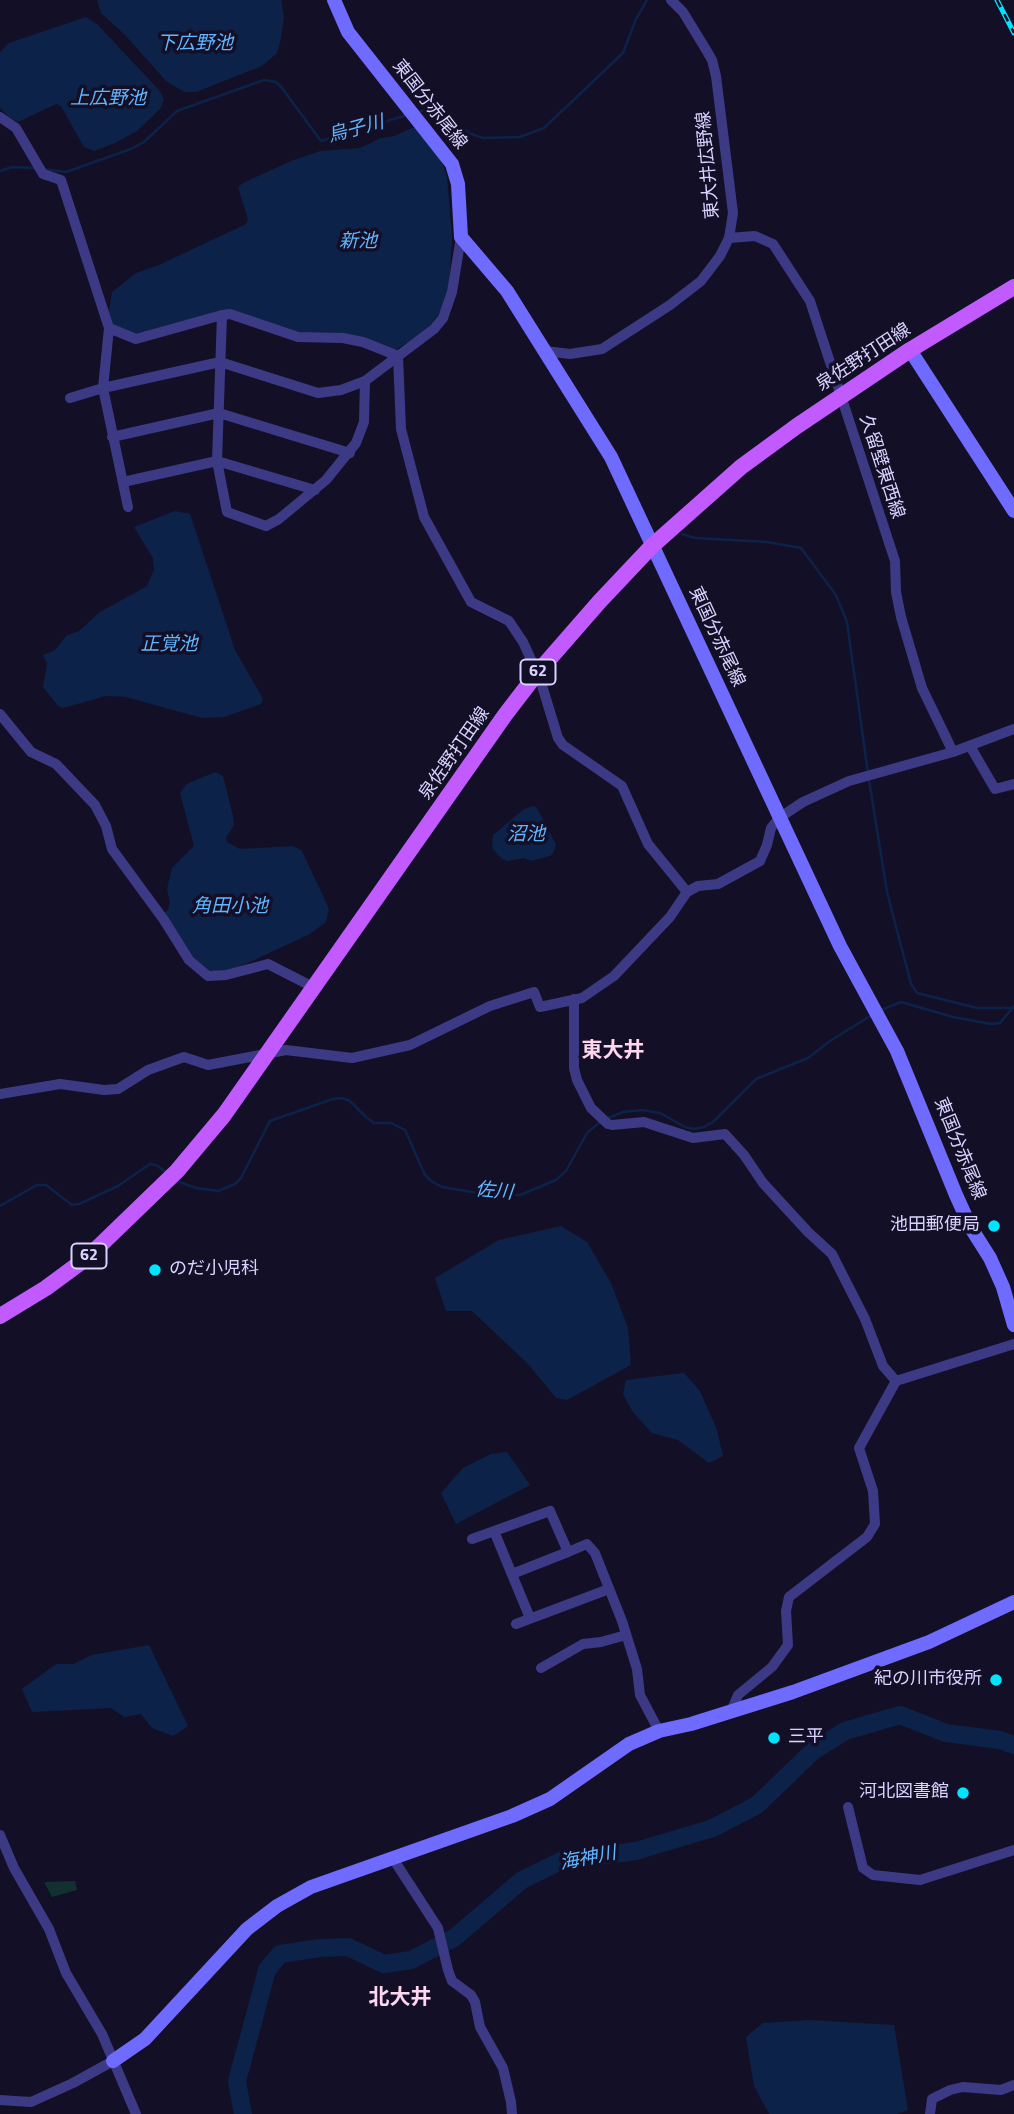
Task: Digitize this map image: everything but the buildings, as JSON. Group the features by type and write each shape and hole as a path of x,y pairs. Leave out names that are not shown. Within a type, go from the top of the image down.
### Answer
{"main road":[{"name":"泉佐野打田線","path":"0,1316 46,1289 88,1257 172,1176 224,1115 497,726 538,672 652,546 741,467 841,395 1014,287"}],"street":[{"name":"東国分赤尾線","path":"334,0 348,32 452,164 458,184 461,237 508,291 611,457 840,946 909,1078 956,1195 1003,1287 1014,1325"},
{"name":"東大井広野線","path":"545,352 570,354 602,349 670,305 701,281 720,256 729,238 733,213 716,76 705,48 674,0 671,0"},
{"path":"0,117 16,128 40,169 61,180 109,328 103,388 128,507"},
{"name":"久留壁東西線","path":"729,238 755,236 773,244 810,301 895,561 896,592 901,617 922,688 953,751"},
{"path":"70,398 220,362 318,393 341,390 365,382 434,329 443,317 452,292 461,237"},
{"path":"222,314 217,461 227,512 266,526 315,490 356,443 363,422 365,382"},
{"path":"109,328 136,339 230,314 298,337 343,338 363,342 398,356"},
{"path":"910,350 1014,511"},
{"path":"398,356 401,429 424,517 471,602 509,621 523,642 538,672 562,745 622,786 648,844 687,892"},
{"path":"112,437 219,413 350,453"},
{"path":"122,482 217,461 315,490"},
{"path":"0,714 32,752 56,764 95,805 106,826 112,849 190,960 208,976 226,975 268,964 315,988"},
{"path":"0,1094 60,1084 104,1090 118,1089 148,1070 184,1057 208,1065 286,1050 352,1058 410,1045 490,1006 534,992 540,1007 582,998 614,976 670,917 687,892 698,886 718,884 760,861 771,828 779,818 803,802 849,780 970,746 1014,729"},
{"path":"970,746 995,789 1014,784"},
{"path":"573,999 574,1068 591,1108 604,1120 644,1122 693,1138 725,1134 744,1155 763,1183 808,1233 832,1254 864,1319 883,1366 896,1381"},
{"path":"731,1712 738,1695 772,1667 788,1645 786,1611 789,1597 867,1537 875,1524 873,1491 859,1448 896,1381 1014,1344"},
{"path":"471,1539 550,1511 568,1552"},
{"path":"494,1531 530,1618"},
{"path":"512,1574 587,1544 595,1553 626,1635 637,1669 640,1696 659,1731"},
{"path":"516,1624 609,1589"},
{"path":"0,2100 31,2102 113,2061 145,2039 247,1929 277,1906 311,1887 512,1816 550,1799 629,1744 659,1731 793,1692 929,1642 1014,1602"},
{"path":"541,1668 583,1644 626,1635"},
{"path":"848,1807 863,1868 873,1875 920,1880 1014,1850"},
{"path":"0,1835 14,1868 49,1929 66,1973 102,2034 136,2114"},
{"path":"392,1857 440,1934 453,1980 471,1995 475,2002 480,2027 503,2068 512,2114"},
{"path":"928,2113 932,2099 950,2090 963,2087 1001,2090 1014,2085"}],"green space":[{"path":"75,1881 77,1890 52,1897 44,1882"}],"water":[{"name":"下広野池","path":"97,0 281,0 284,17 280,43 277,53 262,66 196,92 185,92 167,82 125,35 101,13"},
{"name":"上広野池","path":"86,17 98,25 159,90 164,99 160,109 137,131 94,151 84,147 61,106 56,104 18,122 0,108 0,52 9,43"},
{"name":"新池","path":"415,128 440,158 447,176 452,238 449,287 442,309 429,327 413,339 395,350 298,334 227,312 139,334 132,334 112,325 108,318 112,292 136,273 246,224 248,219 238,187 243,183 320,151 360,148"},
{"name":"正覚池","path":"175,511 190,514 235,650 263,699 261,704 224,717 202,718 126,697 106,696 63,708 58,706 43,687 47,664 43,655 55,650 66,636 79,631 100,612 147,586 154,570 153,558 134,527"},
{"name":"角田小池","path":"215,772 223,776 233,816 234,825 226,838 227,842 240,849 293,846 302,851 329,909 326,922 310,934 235,969 216,972 207,969 189,953 164,913 170,903 167,889 172,868 194,846 180,793 187,784"},
{"name":"沼池","path":"534,806 556,845 553,853 531,861 524,858 508,861 502,859 492,848 493,835 524,809"},
{"path":"561,1226 587,1242 611,1283 628,1328 631,1365 567,1400 556,1398 528,1364 472,1311 446,1311 435,1278 499,1240"},
{"path":"684,1373 700,1391 717,1430 723,1456 709,1463 678,1440 652,1433 633,1412 623,1394 626,1380"},
{"path":"507,1452 530,1485 456,1524 441,1493 463,1468 491,1454"},
{"path":"149,1645 188,1726 173,1736 152,1728 141,1714 124,1717 111,1708 32,1712 22,1689 56,1664 73,1664 92,1655"},
{"path":"809,2020 894,2025 908,2110 897,2114 769,2114 754,2086 746,2037 763,2023"}],"waterway":[{"name":"烏子川","path":"417,112 431,109 471,134 483,138 520,137 544,128 623,53 636,19 647,0"},
{"name":"烏子川","path":"44,169 66,172 131,149 144,142 177,111 264,80 276,82 282,88 321,141 407,115"},
{"name":"烏子川","path":"0,171 12,167 34,168"},
{"path":"682,534 695,538 767,542 801,548 836,595 847,622 868,773"},
{"path":"869,780 887,892 911,984 917,993 977,1008 1013,1008"},
{"name":"佐川","path":"881,1010 901,1002 953,1017 991,1024 1000,1023 1014,1006"},
{"name":"佐川","path":"606,1119 623,1112 642,1110 660,1113 685,1127 704,1127 714,1121 756,1079 808,1058 872,1015"},
{"name":"佐川","path":"177,1181 196,1188 218,1191 235,1184 241,1178 270,1121 342,1098 350,1101 374,1123 391,1123 405,1130 425,1175 442,1187 484,1194 520,1195 556,1180 566,1171 587,1133 600,1122"},
{"name":"佐川","path":"0,1206 37,1185 46,1185 72,1205 79,1204 118,1186 150,1164 166,1172"},
{"name":"海神川","path":"243,2114 237,2081 267,1970 280,1954 348,1947 384,1964 411,1960 454,1938 522,1880 561,1861 636,1851 713,1828 757,1805 813,1751 845,1731 900,1715 946,1733 1000,1740 1014,1745"}],"railway":[{"path":"997,0 1014,33"}],"place":[{"name":"池田郵便局","path":"994,1226"},
{"name":"のだ小児科","path":"155,1270"},
{"name":"紀の川市役所","path":"996,1680"},
{"name":"三平","path":"774,1738"},
{"name":"河北図書館","path":"963,1793"}],"district":[{"name":"東大井","path":"613,1052"},
{"name":"北大井","path":"400,1999"}]}
